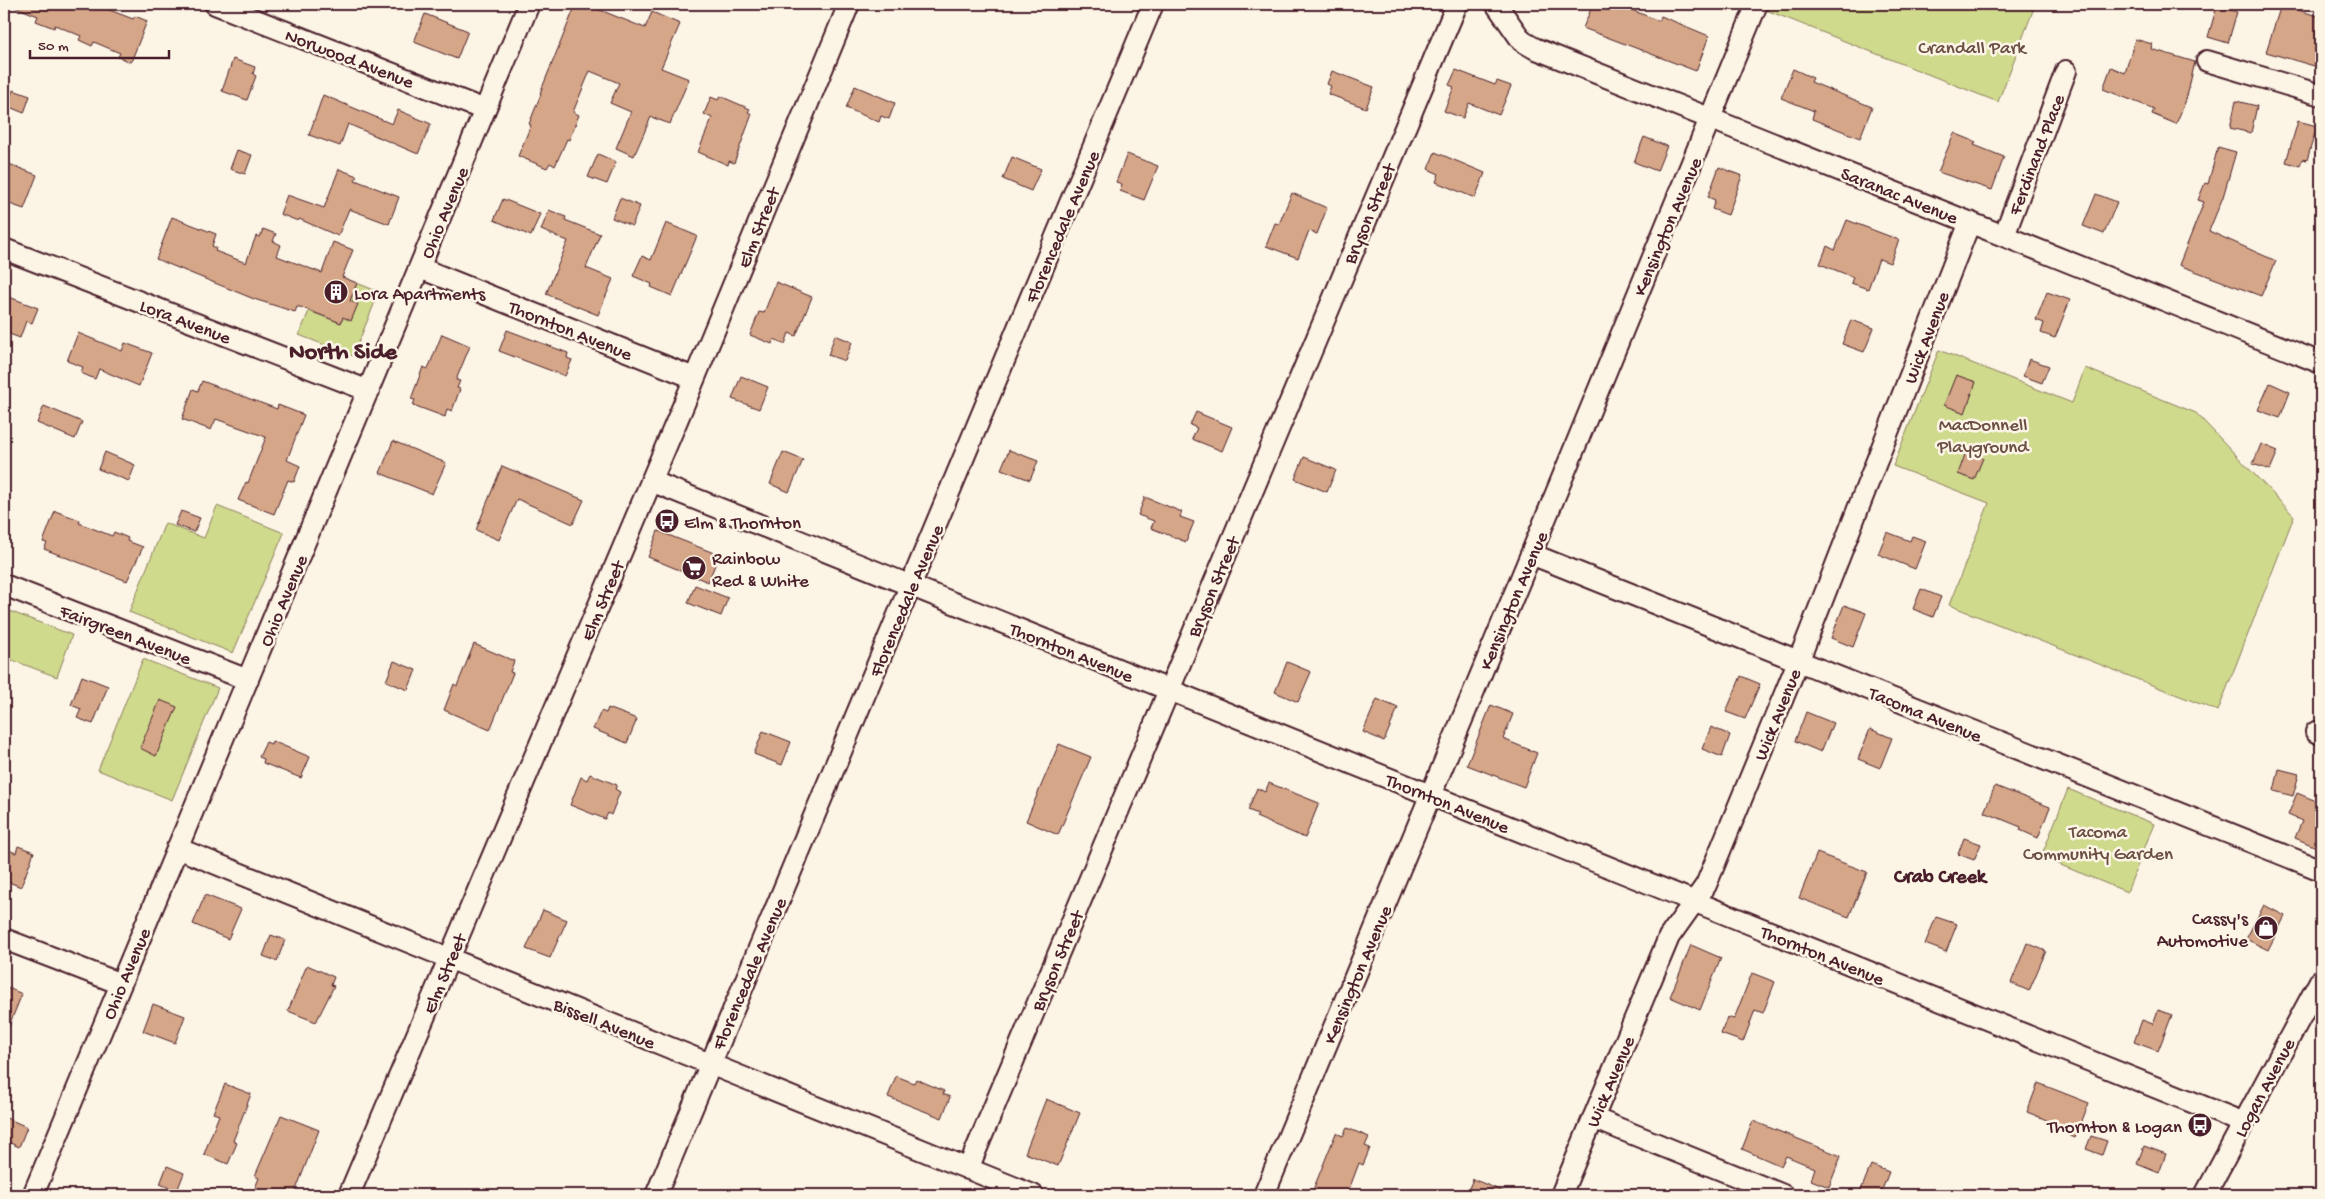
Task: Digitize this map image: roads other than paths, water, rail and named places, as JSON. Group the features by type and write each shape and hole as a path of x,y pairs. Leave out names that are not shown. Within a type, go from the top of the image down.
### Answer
{"street":[{"name":"Norwood Avenue","path":"215,4 485,110"},
{"name":"Ohio Avenue","path":"33,1195 529,4"},
{"name":"Elm Street","path":"349,1195 651,481 849,4"},
{"name":"Florencedale Avenue","path":"656,1195 1153,4"},
{"name":"Bryson Street","path":"968,1169 1457,4"},
{"name":"Saranac Avenue","path":"1496,4 1522,41 1534,48 2321,363"},
{"name":"Kensington Avenue","path":"1264,1195 1531,554 1757,4"},
{"path":"2207,61 2321,95"},
{"name":"Ferdinand Place","path":"2004,236 2066,71"},
{"name":"Wick Avenue","path":"1561,1195 1669,938 1706,885 1798,662 1970,222"},
{"name":"Lora Avenue","path":"4,249 369,391"},
{"name":"Thornton Avenue","path":"420,268 694,378"},
{"name":"Thornton Avenue","path":"651,481 2244,1123"},
{"name":"Tacoma Avenue","path":"1531,554 2321,870"},
{"name":"Fairgreen Avenue","path":"4,585 248,680"},
{"name":"Bissell Avenue","path":"178,848 1033,1195"},
{"path":"4,939 121,984"},
{"name":"Logan Avenue","path":"2205,1195 2321,979"},
{"path":"1593,1118 1783,1195"}],"place":[{"name":"Lora Apartments","path":"336,292"},
{"name":"Elm & Thornton","path":"667,521"},
{"name":"Rainbow Red & White","path":"694,568"},
{"name":"Cassy's Automotive","path":"2266,928"},
{"name":"Thornton & Logan","path":"2200,1125"}],"district":[{"name":"North Side","path":"343,350"},
{"name":"Crab Creek","path":"1940,875"}],"park label":[{"name":"Crandall Park","path":"1972,46"},
{"name":"MacDonnell Playground","path":"1983,434"},
{"name":"Tacoma Community Garden","path":"2098,841"}]}
